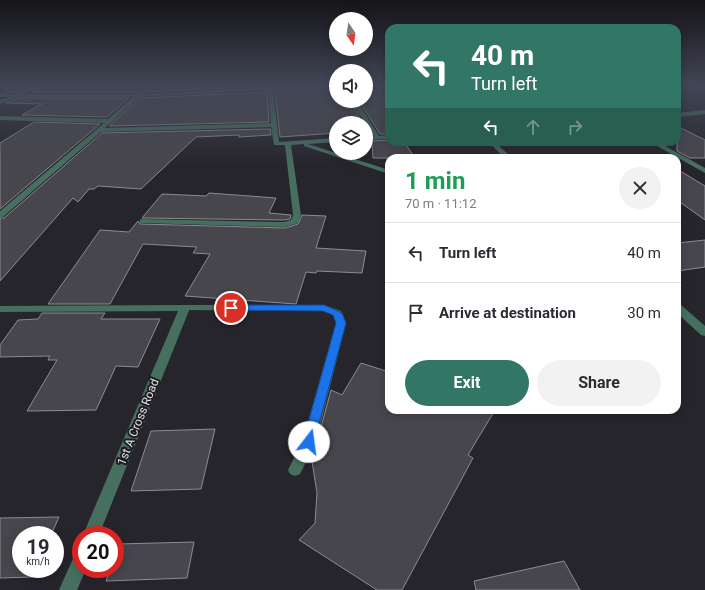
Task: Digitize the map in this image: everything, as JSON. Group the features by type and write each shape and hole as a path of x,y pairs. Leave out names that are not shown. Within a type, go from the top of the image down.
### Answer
{"street":[{"path":"0,215 120,112"},
{"path":"274,112 276,144 329,141"},
{"path":"361,112 377,137"},
{"path":"681,115 705,112"},
{"path":"0,118 109,121"},
{"path":"99,130 275,125"},
{"path":"373,137 385,137"},
{"path":"300,143 385,171"},
{"path":"143,221 285,225 295,221 297,215 288,144"},
{"path":"496,146 504,154"},
{"path":"660,146 675,154"},
{"path":"681,158 705,171"},
{"name":"1st A Cross Road","path":"95,526 185,308"},
{"path":"0,309 324,308 337,313 341,323 321,398 309,442 295,470"},
{"path":"681,311 705,332"},
{"path":"68,590 73,578"}],"building":[{"path":"28,112 113,112 107,117 22,115"},
{"path":"125,112 268,112 269,122 109,126"},
{"path":"277,112 356,112 359,116 329,116 329,134 280,137"},
{"path":"366,112 385,112 385,134 380,134 373,123 373,116 369,116"},
{"path":"34,122 100,124 0,209 0,143"},
{"path":"681,128 705,140 705,158 690,158 677,151 677,146 681,146"},
{"path":"270,129 271,135 196,137 141,189 98,186 94,189 89,189 78,202 73,198 0,281 0,218 4,218 102,133"},
{"path":"385,140 385,146 407,146 412,154 385,154 385,158 373,158 373,141"},
{"path":"681,171 705,186 705,220 681,203"},
{"path":"209,193 276,198 269,213 291,215 290,219 142,218 162,194 206,196"},
{"path":"302,215 326,216 316,248 366,251 362,273 306,272 296,304 185,296 210,254 193,253 197,247 143,244 110,304 48,304 100,230 129,232 138,221 140,224 285,228 298,224"},
{"path":"705,240 705,267 681,270 681,243"},
{"path":"42,313 105,313 101,319 160,319 138,367 116,366 96,410 27,411 57,360 48,360 50,356 0,357 0,345 18,320 38,319"},
{"path":"361,363 385,371 385,414 493,414 468,455 473,458 402,590 377,590 299,540 315,523 317,493 311,455 317,442 331,390 342,395"},
{"path":"215,429 201,489 131,491 151,431"},
{"path":"59,517 55,526 12,526 12,578 0,578 0,518"},
{"path":"194,542 187,578 106,581 107,578 124,578 124,544"},
{"path":"564,561 580,590 476,590 474,581"}],"route":[{"path":"231,308 324,308 337,313 341,323 309,442"}]}
